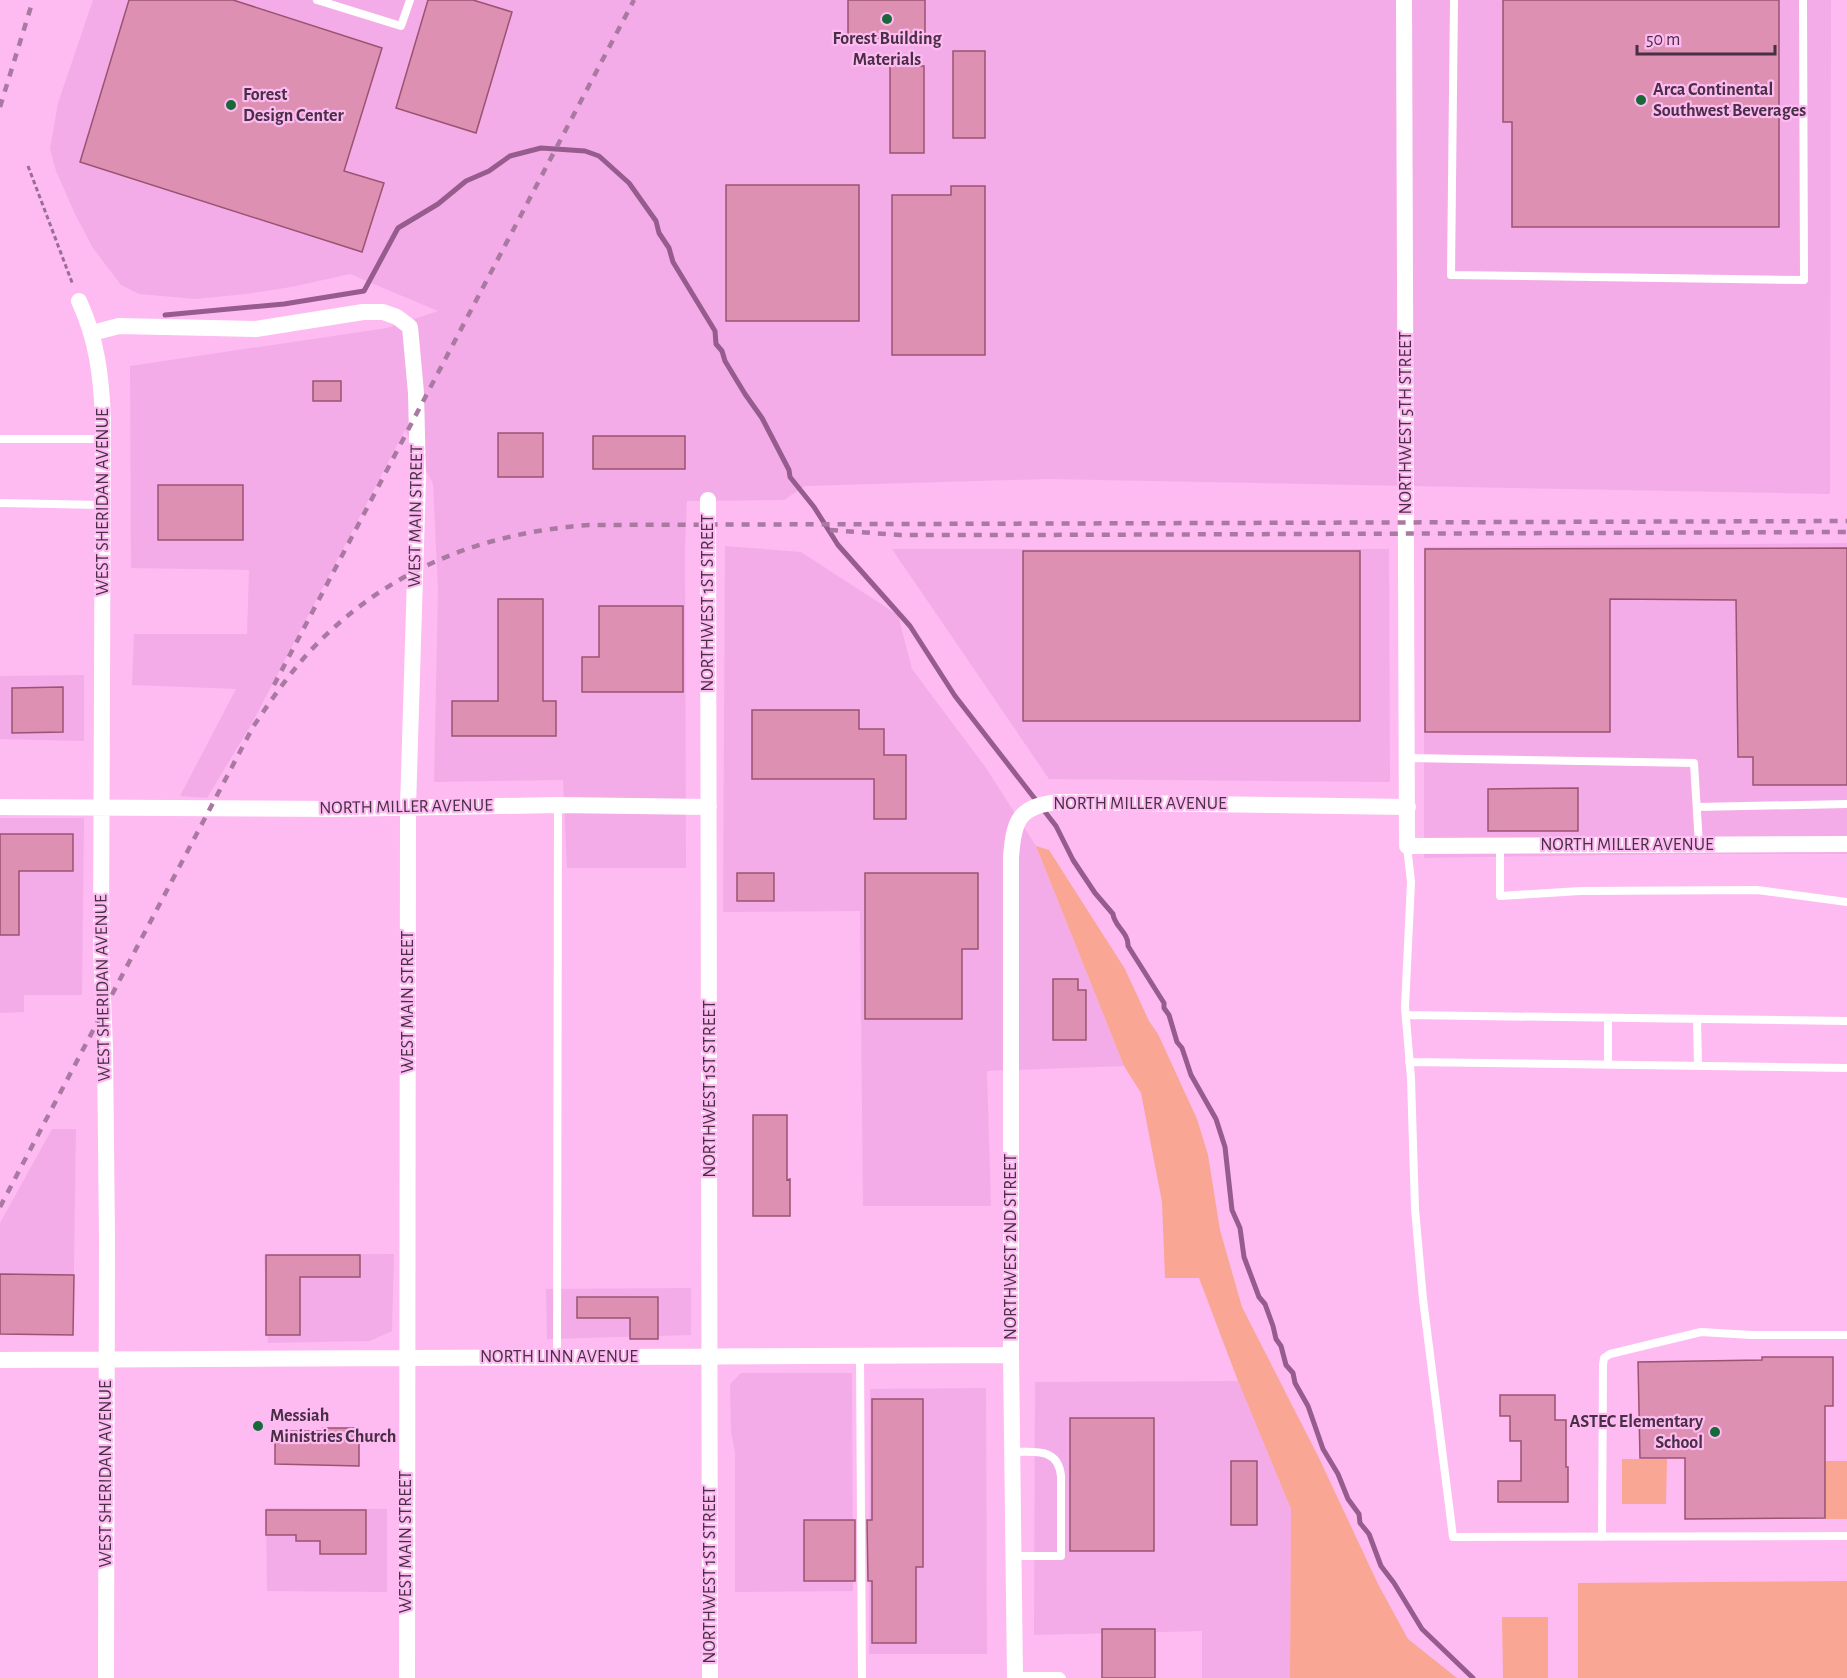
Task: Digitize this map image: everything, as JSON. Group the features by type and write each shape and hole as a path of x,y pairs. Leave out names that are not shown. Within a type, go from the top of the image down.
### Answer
{"street":[{"name":"NORTHWEST 5TH STREET","path":"1404,0 1407,846"},
{"name":"WEST SHERIDAN AVENUE","path":"79,301 92,333 101,374 103,439 101,949 105,1072 106,1678"},
{"name":"WEST MAIN STREET","path":"92,333 119,326 256,329 363,312 383,312 397,317 410,327 416,404 418,478 408,807 407,1678"},
{"name":"NORTHWEST 1ST STREET","path":"708,500 710,1678"},
{"name":"NORTH MILLER AVENUE","path":"1026,813 1058,802 1408,807"},
{"name":"NORTH MILLER AVENUE","path":"0,807 337,809 558,805 709,807"},
{"name":"NORTHWEST 2ND STREET","path":"1015,1677 1011,1355 1011,857 1015,825 1026,813"},
{"name":"NORTH MILLER AVENUE","path":"1407,846 1847,844"},
{"name":"NORTH LINN AVENUE","path":"0,1360 1011,1355"}],"lane":[{"path":"317,0 348,5 401,26 410,0"},
{"path":"1454,0 1451,275 1804,280 1803,0"},
{"path":"0,440 103,439"},
{"path":"0,503 103,505"},
{"path":"1407,758 1694,763 1699,845"},
{"path":"1697,807 1847,804"},
{"path":"557,1357 558,805"},
{"path":"1407,846 1410,882 1406,1015 1415,1209 1423,1299 1453,1537 1847,1536"},
{"path":"1500,846 1500,896 1580,891 1757,890 1847,902"},
{"path":"1406,1015 1847,1021"},
{"path":"1608,1018 1608,1065"},
{"path":"1697,1019 1698,1065"},
{"path":"1409,1062 1847,1068"},
{"path":"1602,1537 1604,1358 1610,1354 1701,1332 1847,1337"},
{"path":"860,1356 862,1678"},
{"path":"1012,1452 1040,1452 1054,1458 1060,1466 1061,1476 1061,1556 1013,1556"},
{"path":"1015,1677 1060,1676 1062,1678"}],"path":[{"path":"28,165 79,301"}],"shaded area":[{"path":"93,0 1831,0 1830,494 1047,479 805,486 784,500 687,501 685,547 686,868 567,868 563,780 434,782 438,589 433,484 405,430 251,725 207,798 180,796 236,689 132,685 134,634 247,634 249,570 131,568 130,366 387,328 438,311 350,274 291,287 195,299 139,294 121,285 93,248 75,214 56,171 50,149 58,103"},
{"path":"1847,543 1847,854 1424,858 1424,547"},
{"path":"725,546 801,552 898,615 912,669 986,768 1036,846 1124,1066 987,1071 991,1206 863,1206 860,911 723,912"},
{"path":"892,549 1389,549 1390,782 1049,779"},
{"path":"84,675 84,741 0,739 0,676"},
{"path":"0,818 84,818 82,995 24,995 24,1012 0,1013"},
{"path":"1036,846 1049,850 1125,969 1149,1021 1158,1034 1197,1119 1208,1155 1220,1230 1242,1307 1319,1458 1378,1584 1408,1639 1457,1678 1290,1678 1291,1509 1238,1381 1199,1278 1165,1278 1162,1202 1141,1093 1124,1066"},
{"path":"52,1129 76,1129 73,1335 0,1334 0,1223"},
{"path":"394,1254 392,1331 370,1341 268,1343 264,1255"},
{"path":"691,1288 691,1335 547,1339 546,1289"},
{"path":"741,1373 852,1373 853,1591 735,1592 735,1452 731,1432 730,1384"},
{"path":"1238,1381 1291,1509 1290,1678 1202,1678 1202,1631 1034,1635 1035,1382"},
{"path":"986,1388 987,1654 869,1654 870,1389"},
{"path":"1622,1459 1667,1459 1666,1504 1622,1504"},
{"path":"1825,1461 1847,1461 1847,1519 1825,1519"},
{"path":"266,1508 387,1509 387,1592 267,1591"},
{"path":"1847,1581 1847,1678 1578,1678 1578,1583"},
{"path":"1502,1617 1548,1617 1548,1678 1503,1678"}],"building":[{"name":"Forest Design Center","path":"129,0 233,0 382,48 344,171 384,183 362,252 80,162"},
{"path":"428,0 473,0 512,12 476,133 396,108"},
{"name":"Forest Building Materials","path":"848,0 925,0 925,38 848,38"},
{"name":"Arca Continental Southwest Beverages","path":"1503,0 1779,0 1779,227 1512,227 1512,122 1503,122"},
{"path":"953,51 985,51 985,138 953,138"},
{"path":"890,66 924,66 924,153 890,153"},
{"path":"726,185 859,185 859,321 726,321"},
{"path":"951,186 985,186 985,355 892,355 892,195 951,195"},
{"path":"313,381 341,381 341,401 313,401"},
{"path":"498,433 543,433 543,477 498,477"},
{"path":"593,436 685,436 685,469 593,469"},
{"path":"158,485 243,485 243,540 158,540"},
{"path":"1847,548 1847,785 1753,785 1753,757 1738,757 1736,600 1610,599 1610,732 1425,732 1425,549"},
{"path":"1023,551 1360,551 1360,721 1023,721"},
{"path":"498,599 543,599 543,701 556,701 556,736 452,736 452,701 498,701"},
{"path":"599,606 683,606 683,692 582,692 582,657 599,657"},
{"path":"63,687 63,732 12,733 12,688"},
{"path":"752,710 859,710 859,729 884,729 884,755 906,755 906,819 874,819 874,779 752,779"},
{"path":"1578,788 1578,831 1488,831 1488,789"},
{"path":"0,834 73,834 73,871 19,871 19,935 0,935"},
{"path":"737,873 774,873 774,901 737,901"},
{"path":"865,873 978,873 978,949 962,949 962,1019 865,1019"},
{"path":"1053,979 1078,979 1078,990 1086,990 1086,1040 1053,1040"},
{"path":"753,1115 787,1115 787,1180 790,1179 790,1216 753,1216"},
{"path":"266,1255 360,1255 360,1277 300,1277 300,1335 266,1335"},
{"path":"0,1274 74,1275 73,1335 0,1334"},
{"path":"577,1297 658,1297 658,1339 630,1339 630,1318 577,1318"},
{"name":"ASTEC Elementary School","path":"1762,1357 1833,1357 1833,1406 1825,1406 1825,1518 1685,1519 1685,1458 1640,1458 1638,1362 1762,1360"},
{"path":"1500,1395 1555,1395 1555,1420 1566,1420 1568,1502 1498,1502 1498,1481 1521,1481 1521,1441 1510,1441 1510,1416 1500,1416"},
{"path":"872,1399 923,1399 923,1567 916,1567 916,1643 872,1643 872,1581 868,1581 867,1520 872,1520"},
{"path":"1070,1418 1154,1418 1154,1551 1070,1551"},
{"path":"323,1428 359,1428 359,1466 275,1464 275,1431 323,1431"},
{"path":"1231,1461 1257,1461 1257,1525 1231,1525"},
{"path":"266,1510 366,1510 366,1554 320,1554 320,1541 296,1541 296,1535 266,1535"},
{"path":"804,1520 855,1520 855,1581 804,1581"},
{"path":"1102,1629 1155,1629 1155,1678 1102,1678"}],"waterway":[{"path":"165,315 284,304 364,291 398,228 438,204 466,181 489,171 510,156 541,148 585,151 599,156 629,183 656,221 659,233 669,248 673,262 715,331 716,344 762,418 789,470 790,477 814,507 838,545 910,626 955,696 1056,826 1073,860 1095,893 1113,914 1128,941 1128,946 1164,1003 1191,1075 1216,1119 1225,1147 1232,1210 1240,1228 1244,1257 1259,1297 1265,1304 1286,1365 1293,1373 1295,1383 1308,1406 1323,1449 1338,1474 1348,1499 1359,1514 1360,1523 1369,1534 1381,1566 1422,1629 1473,1678"}],"railway":[{"path":"0,107 33,0"},
{"path":"274,685 634,0"},
{"path":"0,1207 253,727 273,697 311,650 340,622 371,598 404,577 438,560 473,547 549,529 589,525 1847,521"},
{"path":"830,530 900,535 1847,532"}],"place":[{"name":"Forest Building Materials","path":"887,19"},
{"name":"Arca Continental Southwest Beverages","path":"1641,100"},
{"name":"Forest Design Center","path":"231,105"},
{"name":"Messiah Ministries Church","path":"258,1426"},
{"name":"ASTEC Elementary School","path":"1715,1432"}]}
